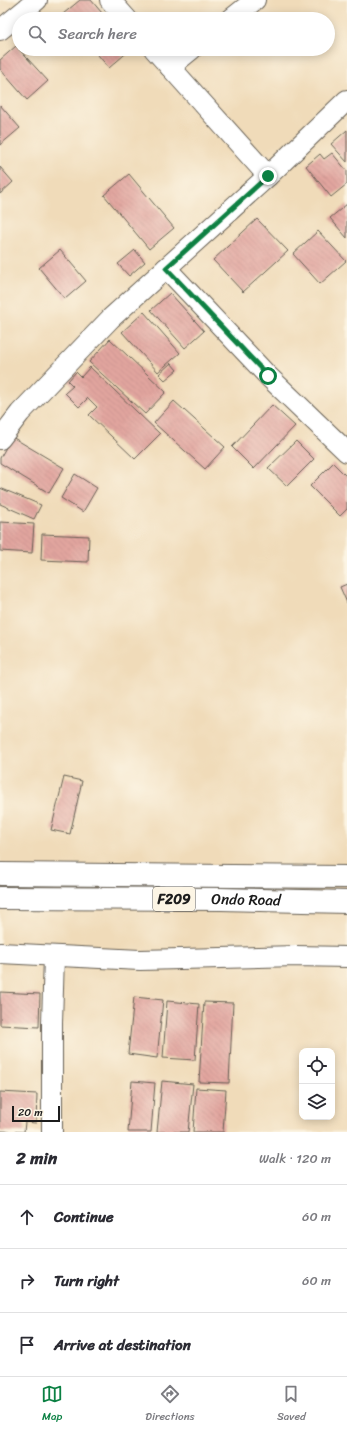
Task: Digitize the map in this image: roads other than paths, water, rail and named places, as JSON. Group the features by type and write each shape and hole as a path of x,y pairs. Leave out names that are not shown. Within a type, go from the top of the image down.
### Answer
{"main road":[{"name":"Ondo Road","path":"0,874 347,877"},
{"name":"Ondo Road","path":"0,898 221,899 347,902"}],"street":[{"path":"22,12 37,0"},
{"path":"110,0 121,12"},
{"path":"240,12 255,0"},
{"path":"0,30 12,20"},
{"path":"161,56 268,176"},
{"path":"170,66 183,56"},
{"path":"0,439 20,413 111,318 268,176 347,100"},
{"path":"166,268 268,376 347,452"},
{"path":"0,953 140,960 296,956 347,957"},
{"path":"52,1132 52,1023 54,956"}]}
